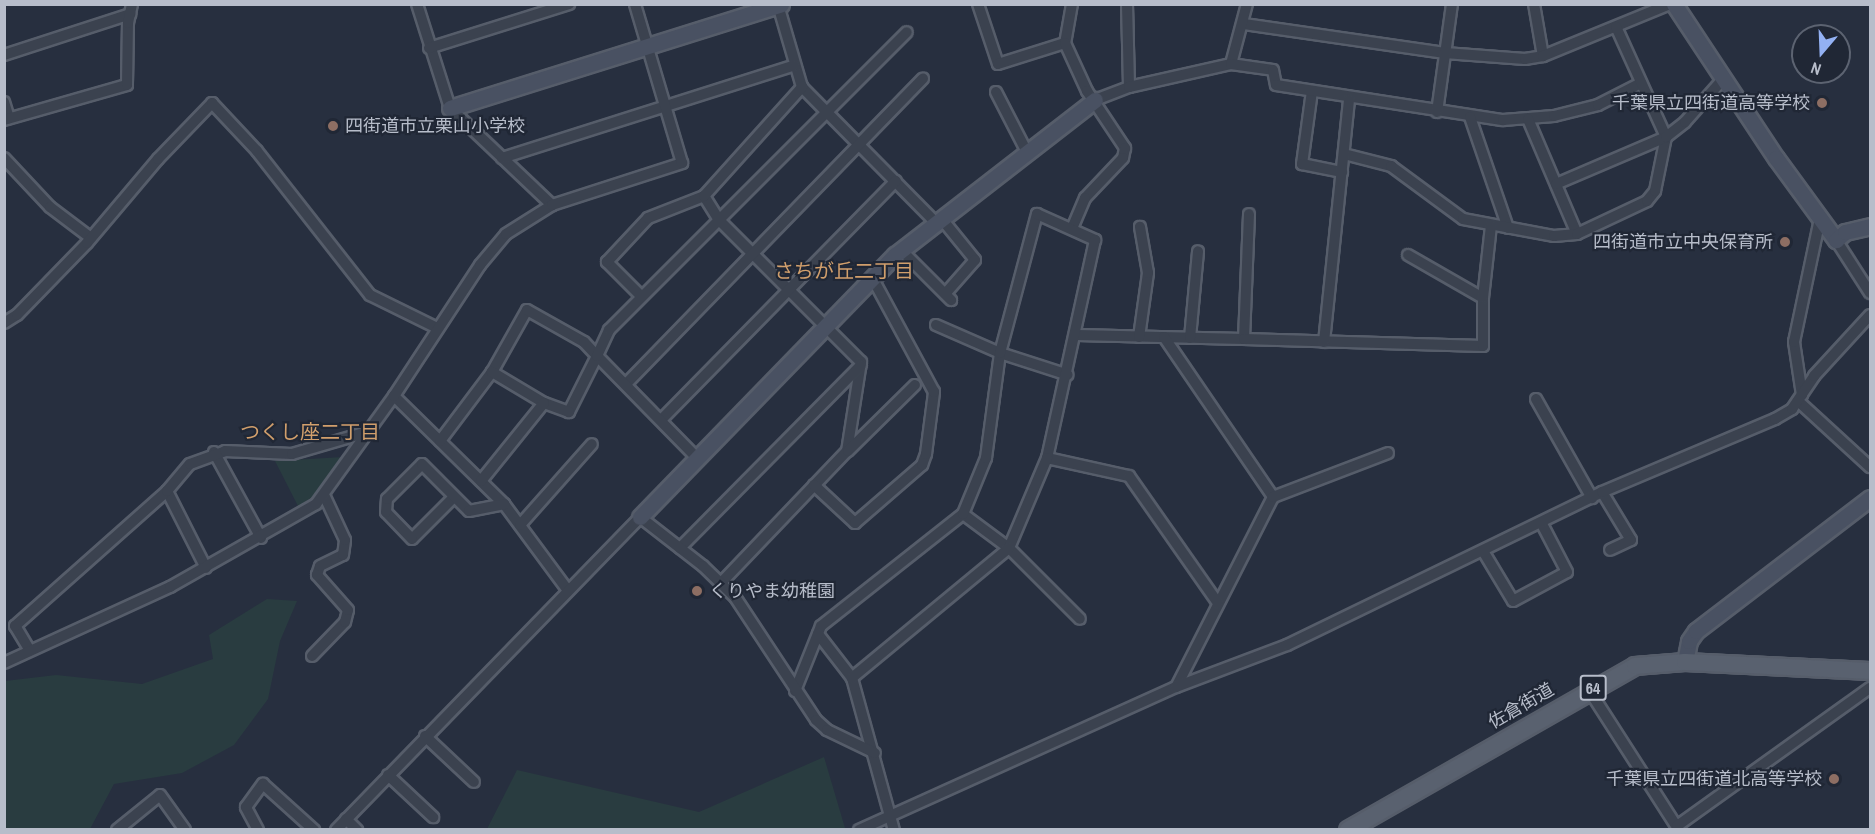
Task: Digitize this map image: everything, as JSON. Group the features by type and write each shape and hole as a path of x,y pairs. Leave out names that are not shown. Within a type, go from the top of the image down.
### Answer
{"main road":[{"name":"佐倉街道","path":"1348,830 1589,690 1635,666 1685,662 1870,671"}],"street":[{"path":"417,4 429,48 450,108 552,205"},
{"path":"429,48 569,4"},
{"path":"4,663 29,649 206,567 261,538 324,495 394,396 437,328 498,243 518,225 552,205 682,163 634,4"},
{"path":"978,4 998,64 1065,43"},
{"path":"1072,4 1065,43 1087,91 1125,148 1123,158 1085,198 1072,228"},
{"path":"1127,4 1129,87"},
{"path":"1232,64 1244,24 1247,4"},
{"path":"1437,112 1452,4"},
{"path":"1534,4 1543,56"},
{"path":"1244,24 1445,53 1525,59 1543,56 1672,4 1836,240 1870,293"},
{"path":"450,108 780,5 802,87 862,144 975,260 948,297 901,250"},
{"path":"4,55 131,9 127,86 7,119 4,102"},
{"path":"1344,154 1390,166 1463,219 1554,236 1577,234 1647,201 1655,191 1666,137 1616,27"},
{"path":"492,372 544,403 569,412 609,330 640,295 829,112 907,32"},
{"path":"336,830 696,457 901,250 1095,100 1129,87 1232,64 1273,70 1276,85 1312,92 1470,117 1528,119 1598,105 1641,83"},
{"path":"502,158 795,65"},
{"path":"1556,184 1666,137 1685,122 1724,78"},
{"path":"626,384 923,80"},
{"path":"640,295 607,262 648,218 704,196 802,87"},
{"path":"996,92 1027,152"},
{"path":"1312,92 1302,164 1342,172"},
{"path":"1324,342 1350,99"},
{"path":"4,323 17,315 91,238 158,159 212,103 257,151 370,295 437,328"},
{"path":"1470,117 1508,228"},
{"path":"1528,119 1577,234"},
{"path":"4,158 50,207 91,238"},
{"path":"662,420 896,181"},
{"path":"704,196 719,220 861,365"},
{"path":"795,691 821,626 963,514 986,458 1000,353 1037,214 1072,228 1095,240 1077,335 1047,458 1009,548 852,678"},
{"path":"1244,339 1249,214"},
{"path":"1820,219 1794,342 1800,398 1870,468"},
{"path":"1077,335 1483,346 1483,298 1491,225"},
{"path":"1836,240 1845,232 1870,226"},
{"path":"1139,337 1148,273 1140,227"},
{"path":"1190,338 1198,251"},
{"path":"1408,255 1483,298"},
{"path":"814,485 855,523 922,465 926,454 934,392 873,279"},
{"path":"440,441 492,372 527,310 584,342 696,457"},
{"path":"859,830 1176,687 1287,645 1597,495 1775,419 1800,398 1814,376 1870,315"},
{"path":"936,325 1000,353 1068,375"},
{"path":"1164,338 1273,497"},
{"path":"847,451 861,365"},
{"path":"680,548 861,365"},
{"path":"722,583 847,451 915,385"},
{"path":"394,396 504,504 567,590"},
{"path":"1536,399 1597,495 1631,540 1610,550"},
{"path":"481,481 544,403"},
{"path":"29,649 15,626 167,491 190,464 214,452 292,454 367,432"},
{"path":"520,525 592,444"},
{"path":"214,452 261,538"},
{"path":"1176,687 1273,497 1388,453"},
{"path":"1047,458 1129,476 1218,603"},
{"path":"454,497 412,539 386,512 387,499 422,464 468,511 504,504"},
{"path":"167,491 206,567"},
{"path":"312,656 345,622 348,610 317,575 320,566 343,555 345,540 324,495"},
{"path":"1685,662 1689,641 1696,631 1870,498"},
{"path":"963,514 1009,548 1080,619"},
{"path":"640,517 722,583 735,597 795,691 826,730 874,753"},
{"path":"1483,551 1513,601 1567,572 1541,522"},
{"path":"818,634 852,678 894,830"},
{"path":"1589,690 1678,828 1870,688"},
{"path":"425,736 474,782"},
{"path":"388,775 433,817"},
{"path":"258,830 246,807 263,784 314,830"},
{"path":"117,830 160,795 185,830"},
{"path":"346,819 357,830"}],"green space":[{"path":"343,457 323,488 299,508 275,461"},
{"path":"267,599 297,601 280,641 268,699 234,745 182,773 114,784 90,829 5,829 5,681 56,675 142,684 213,659 209,635"},
{"path":"824,757 845,828 842,829 487,829 517,770 699,812"}],"place":[{"name":"千葉県立四街道高等学校","path":"1822,103"},
{"name":"四街道市立栗山小学校","path":"333,126"},
{"name":"四街道市立中央保育所","path":"1785,242"},
{"name":"くりやま幼稚園","path":"697,591"},
{"name":"千葉県立四街道北高等学校","path":"1834,779"}],"district":[{"name":"さちが丘二丁目","path":"844,270"},
{"name":"つくし座二丁目","path":"310,431"}]}
